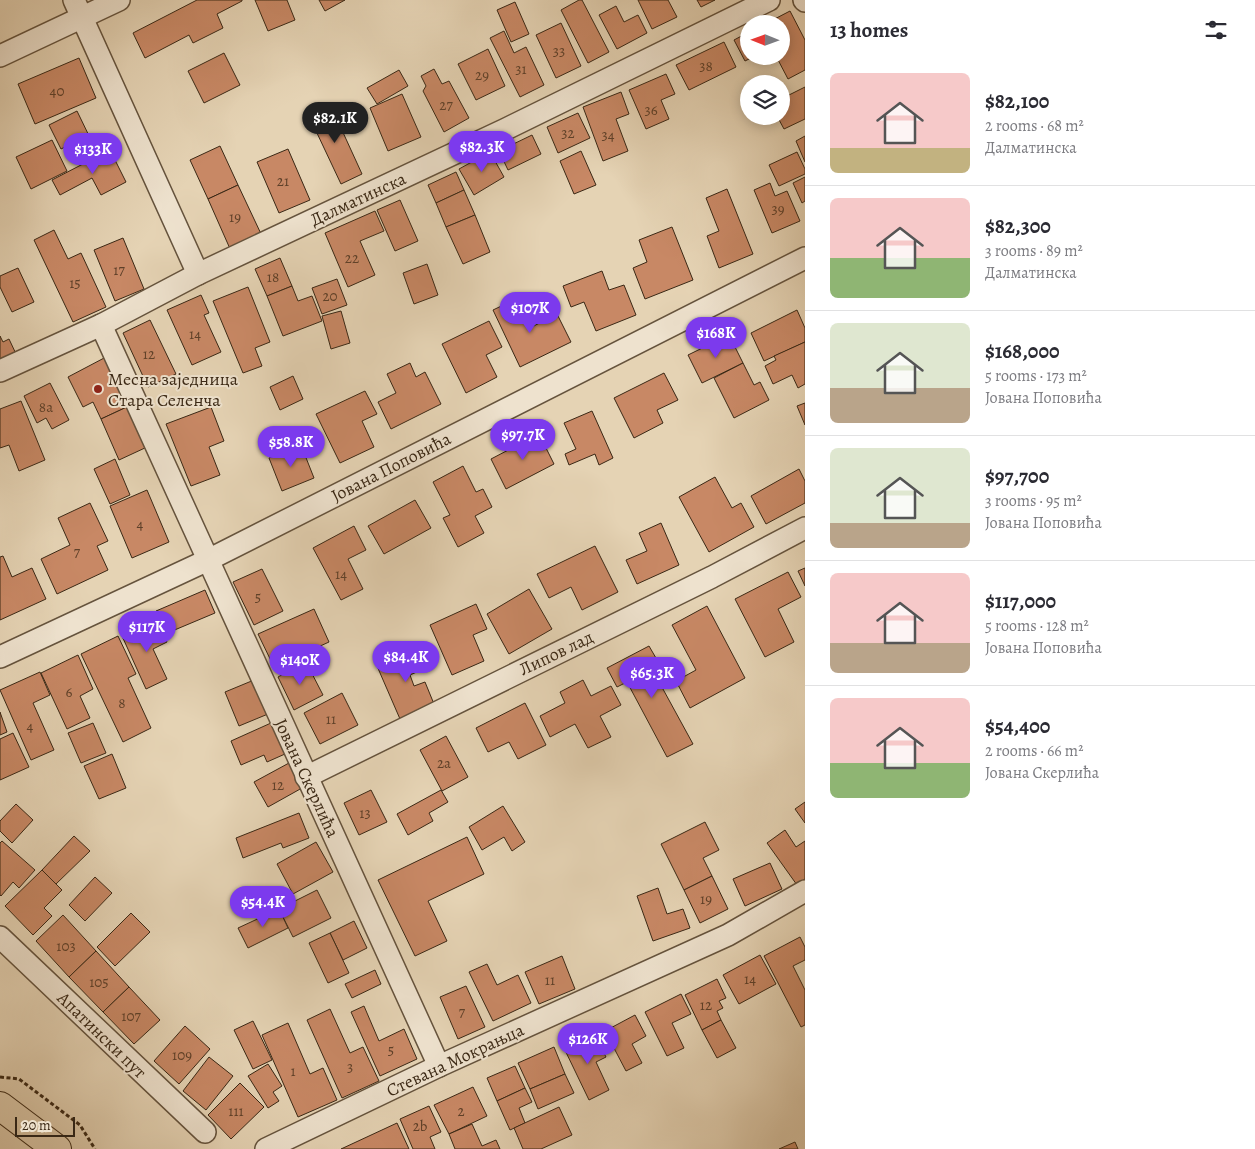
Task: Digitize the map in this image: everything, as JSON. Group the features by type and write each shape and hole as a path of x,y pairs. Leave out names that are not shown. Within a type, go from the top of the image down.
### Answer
{"main road":[{"path":"0,1106 57,1149"}],"street":[{"path":"0,56 79,9 120,0"},
{"name":"Далматинска","path":"0,371 101,326 198,274 506,129 769,0"},
{"path":"79,9 198,274"},
{"name":"Јована Поповића","path":"0,656 208,560 805,258"},
{"name":"Јована Скерлића","path":"101,326 439,1066"},
{"name":"Липов лад","path":"306,777 712,577 805,528"},
{"name":"Стевана Мокрањца","path":"266,1149 439,1066 728,935 805,892"},
{"name":"Апатински пут","path":"0,937 205,1132"}],"path":[{"path":"0,1077 19,1079 80,1125 95,1149"}],"building":[{"path":"197,0 242,1 217,14 223,28 193,43 189,35 145,58 133,33"},
{"path":"255,0 287,0 295,20 268,31"},
{"path":"319,0 345,0 325,11"},
{"path":"582,0 609,52 588,63 561,10"},
{"path":"638,0 668,0 677,17 652,29"},
{"path":"697,0 715,0 701,7"},
{"path":"515,2 529,34 511,42 497,10"},
{"path":"616,6 624,22 638,15 647,33 617,49 599,15"},
{"path":"790,11 805,40 805,70 790,78 790,75 786,75 781,65 790,65 790,15 782,15"},
{"path":"561,23 581,66 556,78 536,35"},
{"path":"504,31 514,53 526,47 544,85 520,97 490,38"},
{"path":"740,37 740,51 734,40"},
{"path":"724,42 736,67 689,90 676,65"},
{"path":"488,49 505,86 476,100 458,64"},
{"path":"224,53 240,85 204,103 188,71"},
{"path":"79,58 96,98 35,124 18,84"},
{"path":"434,69 442,84 449,81 469,118 444,132 423,91 426,86 421,76"},
{"path":"399,70 408,86 377,104 367,88"},
{"path":"666,74 675,94 661,100 669,119 646,129 629,90"},
{"path":"805,87 805,119 784,129 782,125 790,125 790,94"},
{"path":"621,92 629,114 616,119 628,151 603,161 583,107"},
{"path":"402,94 421,137 388,151 370,108"},
{"path":"330,104 362,174 341,184 308,114"},
{"path":"77,111 92,142 73,152 69,145 61,149 49,125"},
{"path":"578,113 590,138 558,153 547,127"},
{"path":"532,135 541,154 508,170 499,151"},
{"path":"805,136 805,162 796,141"},
{"path":"52,140 67,171 31,189 16,157"},
{"path":"220,146 238,185 208,199 190,160"},
{"path":"288,149 310,200 279,213 257,162"},
{"path":"110,150 126,182 101,195 92,178 60,195 52,180"},
{"path":"581,151 596,185 574,194 560,161"},
{"path":"490,152 504,177 474,195 459,169"},
{"path":"797,152 805,169 805,174 779,186 769,165"},
{"path":"456,172 464,190 436,203 428,185"},
{"path":"805,177 805,201 802,203 793,183"},
{"path":"770,183 775,196 787,191 800,221 772,233 754,190"},
{"path":"238,185 262,236 231,251 208,199"},
{"path":"727,189 753,254 719,268 707,236 719,231 706,198"},
{"path":"464,190 475,215 446,227 436,203"},
{"path":"400,200 418,241 395,251 377,210"},
{"path":"375,211 384,231 360,241 375,275 348,287 325,233"},
{"path":"475,215 490,252 463,264 446,227"},
{"path":"672,227 693,280 645,299 633,268 647,262 639,240"},
{"path":"54,230 68,259 81,253 106,307 73,322 34,240"},
{"path":"123,238 144,289 115,301 94,250"},
{"path":"280,258 292,286 267,296 255,269"},
{"path":"427,264 438,295 414,304 403,273"},
{"path":"18,268 34,302 12,312 0,287 0,276"},
{"path":"602,271 609,290 624,285 636,315 596,331 584,302 571,307 563,286"},
{"path":"337,279 347,305 322,314 312,288"},
{"path":"292,286 298,301 312,296 322,321 283,336 267,296"},
{"path":"248,287 270,342 255,348 262,366 243,373 213,301"},
{"path":"201,295 209,313 204,315 221,352 192,365 167,310"},
{"path":"514,300 528,329 557,314 571,342 520,367 493,310"},
{"path":"797,310 805,328 805,342 764,361 751,333"},
{"path":"341,311 350,343 331,349 322,316"},
{"path":"150,320 176,374 148,387 123,333"},
{"path":"489,321 502,347 486,355 497,377 466,393 442,344"},
{"path":"729,335 743,363 702,383 688,355"},
{"path":"0,336 3,342 9,339 17,356 0,364"},
{"path":"805,342 805,384 798,388 792,375 773,384 765,366 776,360 774,356"},
{"name":"Месна заједница Стара Селенча","path":"106,357 129,406 101,419 93,402 83,407 68,377"},
{"path":"410,363 416,377 425,372 441,404 391,429 378,402 396,393 387,374"},
{"path":"743,363 754,385 760,382 769,400 734,418 714,378"},
{"path":"664,373 678,400 657,410 663,423 634,438 614,398"},
{"path":"293,376 303,399 280,410 270,387"},
{"path":"50,383 69,420 52,429 46,418 37,423 24,396"},
{"path":"365,391 377,414 362,421 374,447 340,463 316,414"},
{"path":"21,401 45,460 19,471 9,445 0,448 0,409"},
{"path":"805,403 805,425 797,406"},
{"path":"129,406 147,447 119,460 101,419"},
{"path":"211,407 224,441 209,447 220,475 191,486 166,424"},
{"path":"592,411 613,458 599,465 595,454 569,465 565,454 576,449 564,423"},
{"path":"539,434 554,464 506,489 491,459"},
{"path":"301,445 314,478 282,491 269,458"},
{"path":"115,459 130,495 110,504 94,469"},
{"path":"463,466 476,492 483,489 492,507 475,516 484,533 458,547 443,518 450,515 433,482"},
{"path":"799,469 805,481 805,503 766,524 751,496"},
{"path":"715,477 732,508 741,503 754,527 709,552 679,497"},
{"path":"147,490 169,542 132,558 110,506"},
{"path":"415,500 431,528 384,554 368,526"},
{"path":"90,503 108,541 97,546 108,570 57,594 41,559 70,545 58,518"},
{"path":"661,523 679,565 637,584 626,560 647,551 639,533"},
{"path":"354,526 366,550 348,559 363,589 341,600 313,548"},
{"path":"595,546 618,592 582,610 571,587 549,598 537,574"},
{"path":"3,556 12,577 32,568 46,599 0,620 0,557"},
{"path":"805,568 805,586 798,571"},
{"path":"262,569 283,611 254,625 233,582"},
{"path":"788,572 801,597 778,609 794,642 765,657 735,599"},
{"path":"529,589 552,629 509,654 487,614"},
{"path":"205,590 215,613 165,634 156,611"},
{"path":"476,604 487,629 473,635 484,661 452,675 430,625"},
{"path":"707,606 745,678 690,708 676,681 696,670 672,625"},
{"path":"314,609 329,642 274,667 258,634"},
{"path":"156,620 167,642 153,649 167,679 146,689 122,636"},
{"path":"118,636 136,674 128,678 151,728 123,742 81,654"},
{"path":"649,646 660,665 652,669 693,744 667,757 627,682 617,687 607,668"},
{"path":"419,648 428,667 410,675 414,686 425,682 434,704 400,719 377,666"},
{"path":"78,655 93,689 80,696 90,718 67,729 41,673"},
{"path":"306,662 323,695 294,710 278,677"},
{"path":"40,672 50,695 33,703 54,750 31,760 0,690"},
{"path":"254,680 268,714 239,726 225,692"},
{"path":"583,680 591,696 611,686 621,705 600,716 611,737 588,748 575,724 550,737 540,716 565,703 560,692"},
{"path":"342,693 358,725 320,744 304,713"},
{"path":"525,703 546,745 518,759 509,742 488,752 476,728"},
{"path":"0,712 7,732 0,735"},
{"path":"93,723 106,753 81,763 68,733"},
{"path":"271,723 285,754 267,762 264,755 241,765 231,741"},
{"path":"13,733 29,767 0,780 0,739"},
{"path":"446,736 468,777 442,791 420,750"},
{"path":"112,754 126,788 99,799 84,766"},
{"path":"289,763 302,788 268,807 254,782"},
{"path":"371,790 387,822 359,835 344,803"},
{"path":"441,790 448,802 429,813 433,821 408,835 397,814"},
{"path":"805,802 805,823 795,809"},
{"path":"16,804 33,820 12,843 0,831 0,821"},
{"path":"503,806 525,842 512,851 504,837 482,850 469,827"},
{"path":"299,813 309,838 283,848 281,843 243,858 236,838"},
{"path":"705,822 719,850 703,858 712,876 684,890 661,844"},
{"path":"785,830 796,847 805,841 805,879 797,885 767,843"},
{"path":"74,836 90,851 56,884 42,870"},
{"path":"467,837 484,874 428,901 447,941 415,956 378,880"},
{"path":"2,841 35,870 19,888 13,882 1,896 0,843"},
{"path":"316,842 333,872 293,894 277,864"},
{"path":"770,863 782,889 745,906 733,879"},
{"path":"42,870 62,890 44,908 52,916 33,935 5,906"},
{"path":"712,876 728,909 700,923 684,890"},
{"path":"95,877 112,893 85,921 69,905"},
{"path":"658,888 667,914 683,909 690,928 653,941 637,896"},
{"path":"317,890 331,918 293,937 279,909"},
{"path":"279,909 288,928 248,948 238,928"},
{"path":"131,913 150,932 115,966 97,947"},
{"path":"63,915 96,951 69,977 36,941"},
{"path":"354,921 367,948 343,960 330,933"},
{"path":"330,933 349,973 328,983 309,943"},
{"path":"800,937 805,947 805,960 793,966 805,990 805,1025 801,1027 764,956"},
{"path":"96,951 129,987 103,1012 69,977"},
{"path":"760,955 776,984 739,1004 723,975"},
{"path":"562,956 575,989 539,1004 525,972"},
{"path":"487,964 497,985 518,975 531,1003 493,1021 469,972"},
{"path":"375,970 381,984 352,998 345,984"},
{"path":"717,979 726,998 719,1001 723,1008 717,1011 721,1020 702,1030 685,995"},
{"path":"466,986 485,1027 458,1039 440,997"},
{"path":"129,987 160,1020 134,1044 103,1012"},
{"path":"681,994 691,1014 672,1023 684,1048 667,1056 645,1012"},
{"path":"364,1006 379,1041 404,1029 417,1059 380,1076 351,1012"},
{"path":"330,1009 350,1053 363,1047 379,1081 342,1098 307,1020"},
{"path":"635,1015 646,1036 632,1044 642,1063 626,1071 605,1031"},
{"path":"721,1020 736,1048 717,1058 702,1030"},
{"path":"253,1021 272,1060 253,1069 234,1030"},
{"path":"288,1023 310,1074 323,1068 337,1100 298,1117 262,1035"},
{"path":"185,1026 210,1049 179,1084 154,1061"},
{"path":"586,1034 588,1040 595,1036 606,1057 596,1062 609,1090 589,1100 563,1046"},
{"path":"554,1047 565,1074 530,1089 518,1063"},
{"path":"209,1057 233,1076 206,1110 183,1091"},
{"path":"268,1064 282,1086 273,1092 279,1101 268,1108 248,1076"},
{"path":"515,1066 525,1088 497,1101 487,1078"},
{"path":"565,1074 574,1093 538,1109 530,1089"},
{"path":"240,1083 264,1107 231,1139 208,1115"},
{"path":"473,1087 487,1116 449,1134 434,1105"},
{"path":"525,1088 532,1102 519,1108 525,1123 510,1130 497,1101"},
{"path":"429,1106 441,1132 430,1137 435,1149 413,1149 400,1119"},
{"path":"559,1107 572,1135 541,1149 523,1149 514,1128"},
{"path":"397,1123 409,1149 341,1149"},
{"path":"472,1124 482,1146 496,1140 500,1149 455,1149 449,1134"},
{"path":"795,1142 798,1149 779,1149"}],"place":[{"name":"Месна заједница Стара Селенча","path":"98,389"}]}
